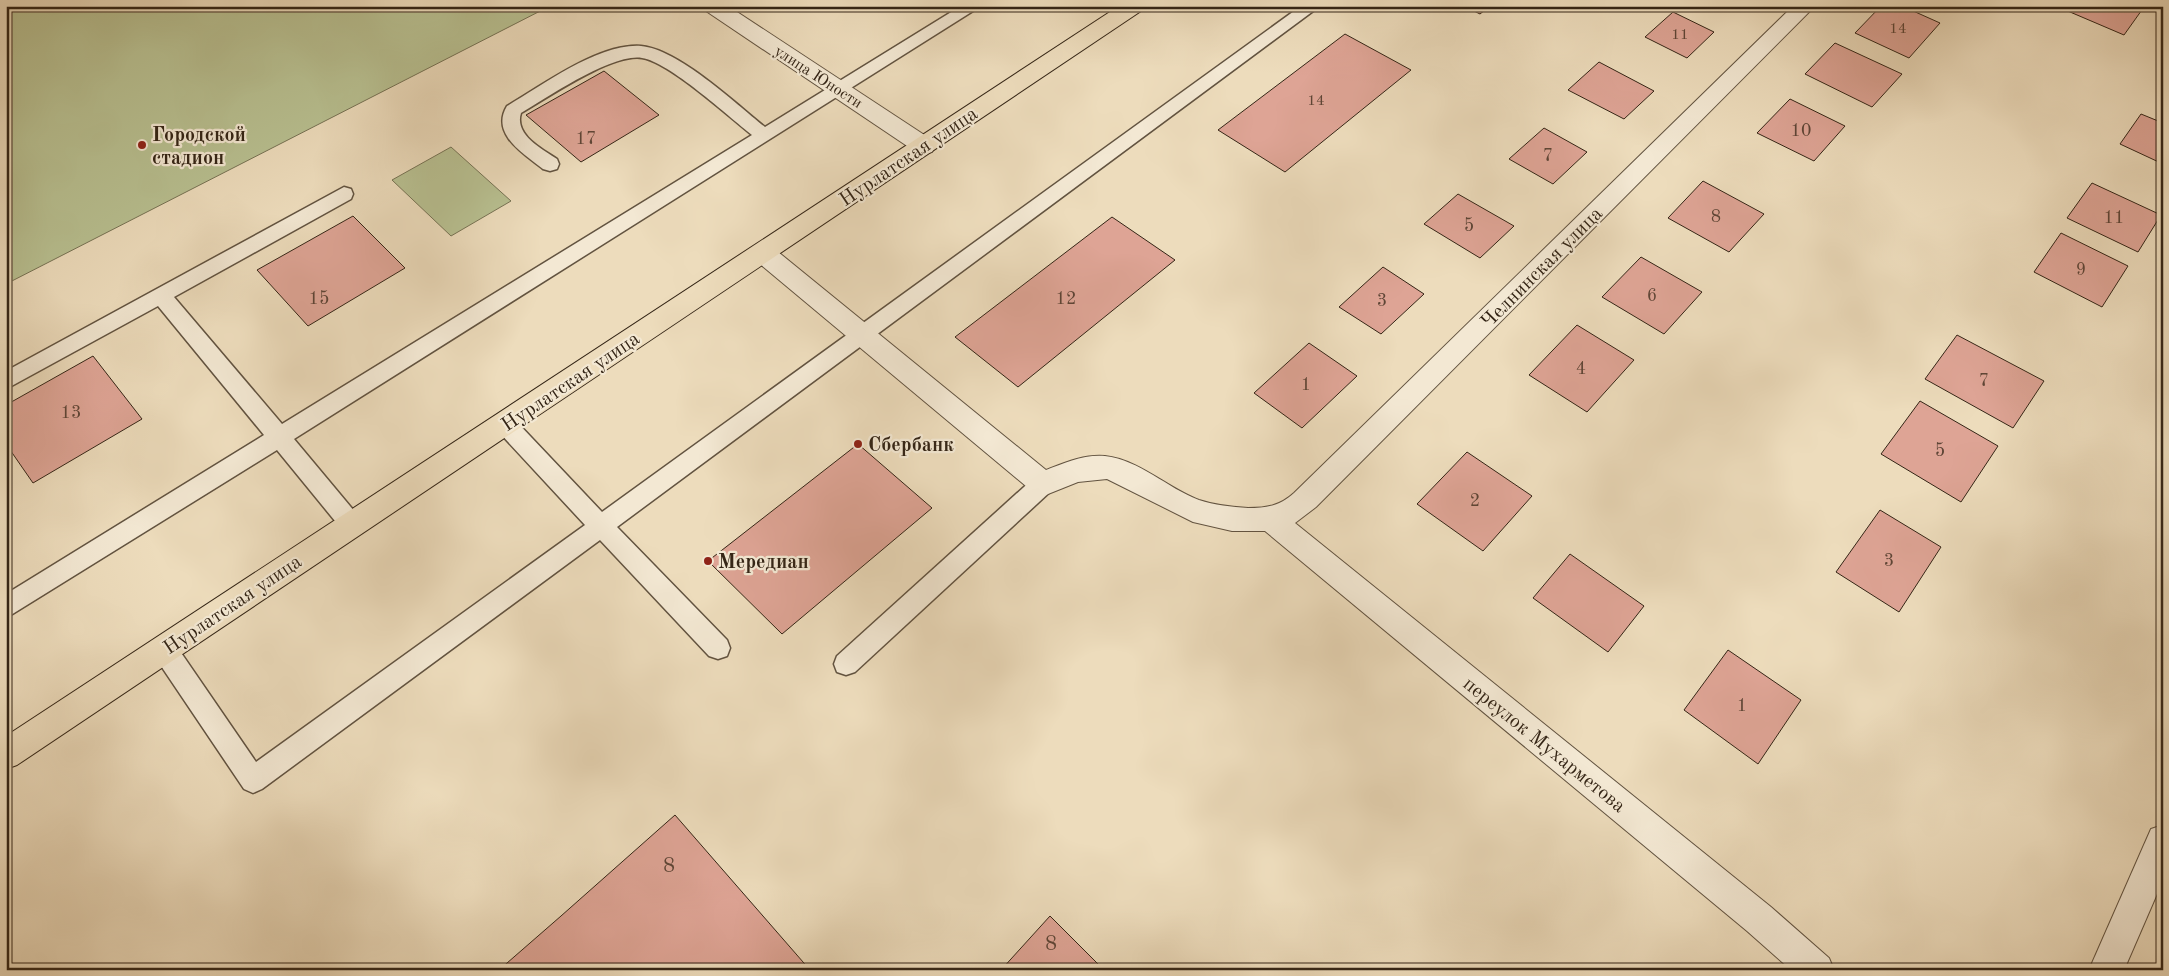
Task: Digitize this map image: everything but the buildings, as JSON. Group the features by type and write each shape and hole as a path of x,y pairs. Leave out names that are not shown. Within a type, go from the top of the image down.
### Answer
{"main road":[{"name":"Нурлатская улица","path":"6,754 1134,6"}],"street":[{"name":"улица Юности","path":"713,6 924,146"},
{"name":"Челнинская улица","path":"1271,520 1294,510 1306,499 1805,6"},
{"path":"763,253 1042,484 1071,472 1090,468 1116,469 1186,508 1221,517 1271,520"},
{"name":"переулок Мухарметова","path":"1271,520 1759,919 1817,970"},
{"path":"2106,970 2163,841"}],"lane":[{"path":"164,649 253,780 1312,6"},
{"path":"6,607 765,136 957,10"},
{"path":"550,164 512,132 509,123 513,110 607,57 627,52 643,52 668,62 765,136"},
{"path":"6,380 344,194"},
{"path":"161,295 352,525"},
{"path":"505,424 718,648"},
{"path":"846,664 1042,484"}],"green space":[{"name":"Городской стадион","path":"6,6 550,6 6,284"},
{"path":"451,147 511,201 451,236 392,180"}],"place":[{"name":"Городской стадион","path":"142,145"},
{"name":"Сбербанк","path":"858,444"},
{"name":"Мередиан","path":"708,561"}]}
